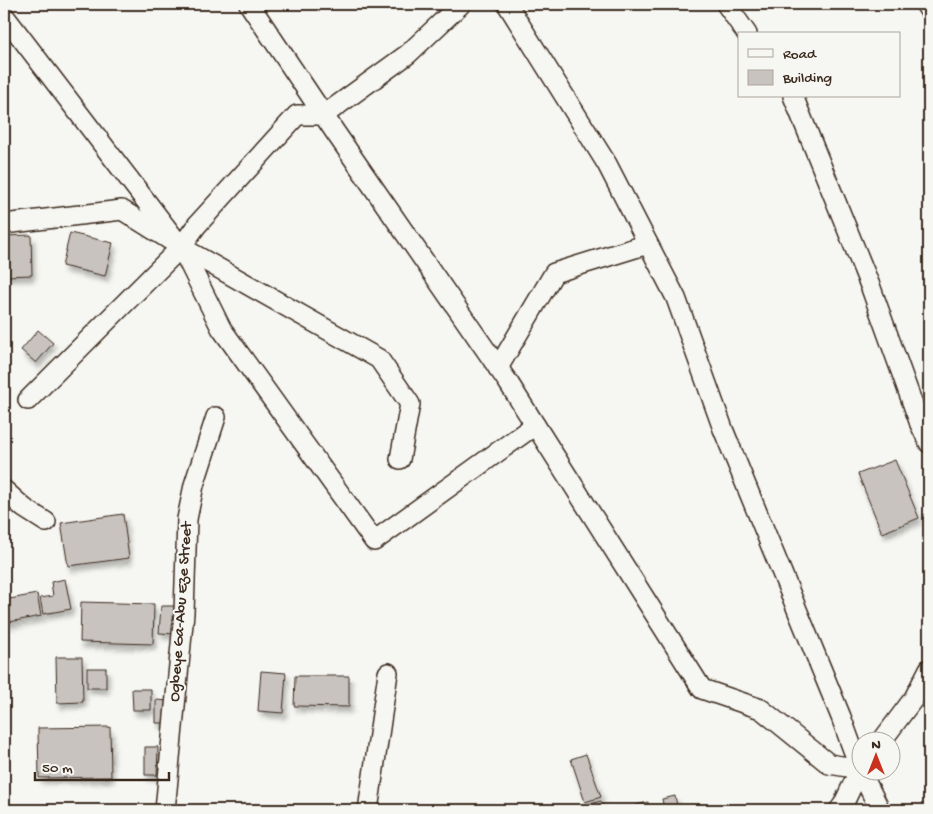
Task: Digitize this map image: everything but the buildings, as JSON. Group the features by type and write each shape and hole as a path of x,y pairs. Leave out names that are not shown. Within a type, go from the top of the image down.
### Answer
{"street":[{"path":"249,4 498,368 702,689 761,709 829,764 850,768"},
{"path":"28,400 180,247 203,218 297,115 324,115 408,54 461,4"},
{"path":"507,4 607,164 676,298 723,429 850,742"},
{"path":"726,4 746,32"},
{"path":"925,4 929,10"},
{"path":"4,17 180,247 221,328 374,541 535,425"},
{"path":"794,98 925,422 929,443"},
{"path":"4,224 122,210 180,247 378,359 410,404 400,459"},
{"path":"498,368 554,274 648,244"},
{"name":"Ogbeye Ga-Abu Eze Street","path":"165,810 184,613 187,519 194,485 216,417"},
{"path":"4,490 24,508 46,522"},
{"path":"888,732 914,698 929,669"},
{"path":"368,810 388,673"},
{"path":"839,810 854,782"},
{"path":"866,782 880,810"}]}
